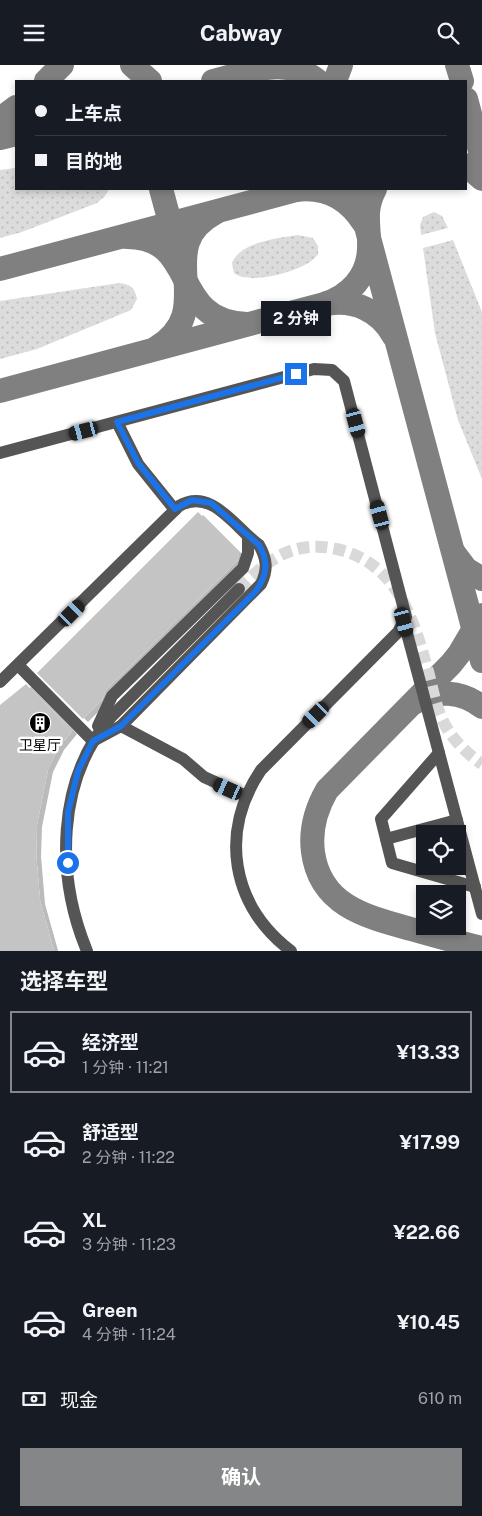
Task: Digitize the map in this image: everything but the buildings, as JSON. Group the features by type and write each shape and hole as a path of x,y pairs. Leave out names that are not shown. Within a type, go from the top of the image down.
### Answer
{"lane":[{"path":"0,453 314,369 326,369 337,373 344,381 349,396 405,608 404,622 482,914"},
{"path":"117,422 138,463 175,509"},
{"path":"0,682 175,509 192,500 205,501 216,507 259,545 266,561 264,577 260,584 121,726 93,741"},
{"path":"87,951 70,888 66,838 72,791 82,762 112,696 243,568 248,553 248,537"},
{"path":"93,741 111,717 239,589"},
{"path":"291,951 263,925 250,904 241,881 236,842 246,796 261,770 398,632 404,622"},
{"path":"19,665 93,741"},
{"path":"121,726 183,759 204,777 246,796"},
{"path":"439,753 381,819 392,863 475,887"},
{"path":"386,839 457,820"}],"shaded area":[{"path":"15,168 15,190 108,190 97,203 22,232 0,238 0,170"},
{"path":"434,212 442,216 448,228 421,235 420,225 423,217"},
{"path":"298,235 313,238 318,246 318,254 303,266 278,275 265,277 242,277 234,273 232,263 243,250 261,242"},
{"path":"453,240 482,312 482,479 458,420 435,333 423,248"},
{"path":"119,283 126,284 135,292 137,299 131,310 37,349 0,359 0,301"}],"taxiway":[{"path":"47,80 62,65"},
{"path":"132,65 149,80"},
{"path":"217,80 273,65"},
{"path":"335,80 341,65"},
{"path":"457,65 462,80"},
{"path":"260,69 291,68 317,80"},
{"path":"467,103 482,158"},
{"path":"0,119 15,108"},
{"path":"0,138 15,134"},
{"path":"467,166 482,179"},
{"path":"161,190 174,237"},
{"path":"0,269 296,190"},
{"path":"315,190 334,195 342,200 357,213 363,222"},
{"path":"356,190 482,661"},
{"path":"0,391 324,304 341,296 356,284 368,259 368,212 374,190"},
{"path":"156,348 175,332 184,315 186,297 185,261 188,243 196,227 215,213"},
{"path":"127,237 150,241 166,250 194,296 206,310 222,320 247,324"},
{"path":"327,304 347,303 374,313 393,335"},
{"path":"454,553 466,569 482,579"},
{"path":"482,615 451,664 327,790 320,804 312,835 317,870 325,885 335,897 348,906 378,919 482,948"},
{"path":"414,703 431,695 449,694 466,698 482,707"}],"tunnel":[{"path":"239,589 269,562 291,551 303,548 331,548 354,554 372,565 387,579 399,595 409,614 417,633 437,705 444,723 460,746 482,764"}],"place":[{"name":"卫星厅","path":"40,723"}],"route":[{"path":"68,863 66,838 72,791 78,771 93,741 121,726 256,591 266,569 264,553 259,545 211,503 192,500 175,509 138,463 117,422 296,374"}]}
